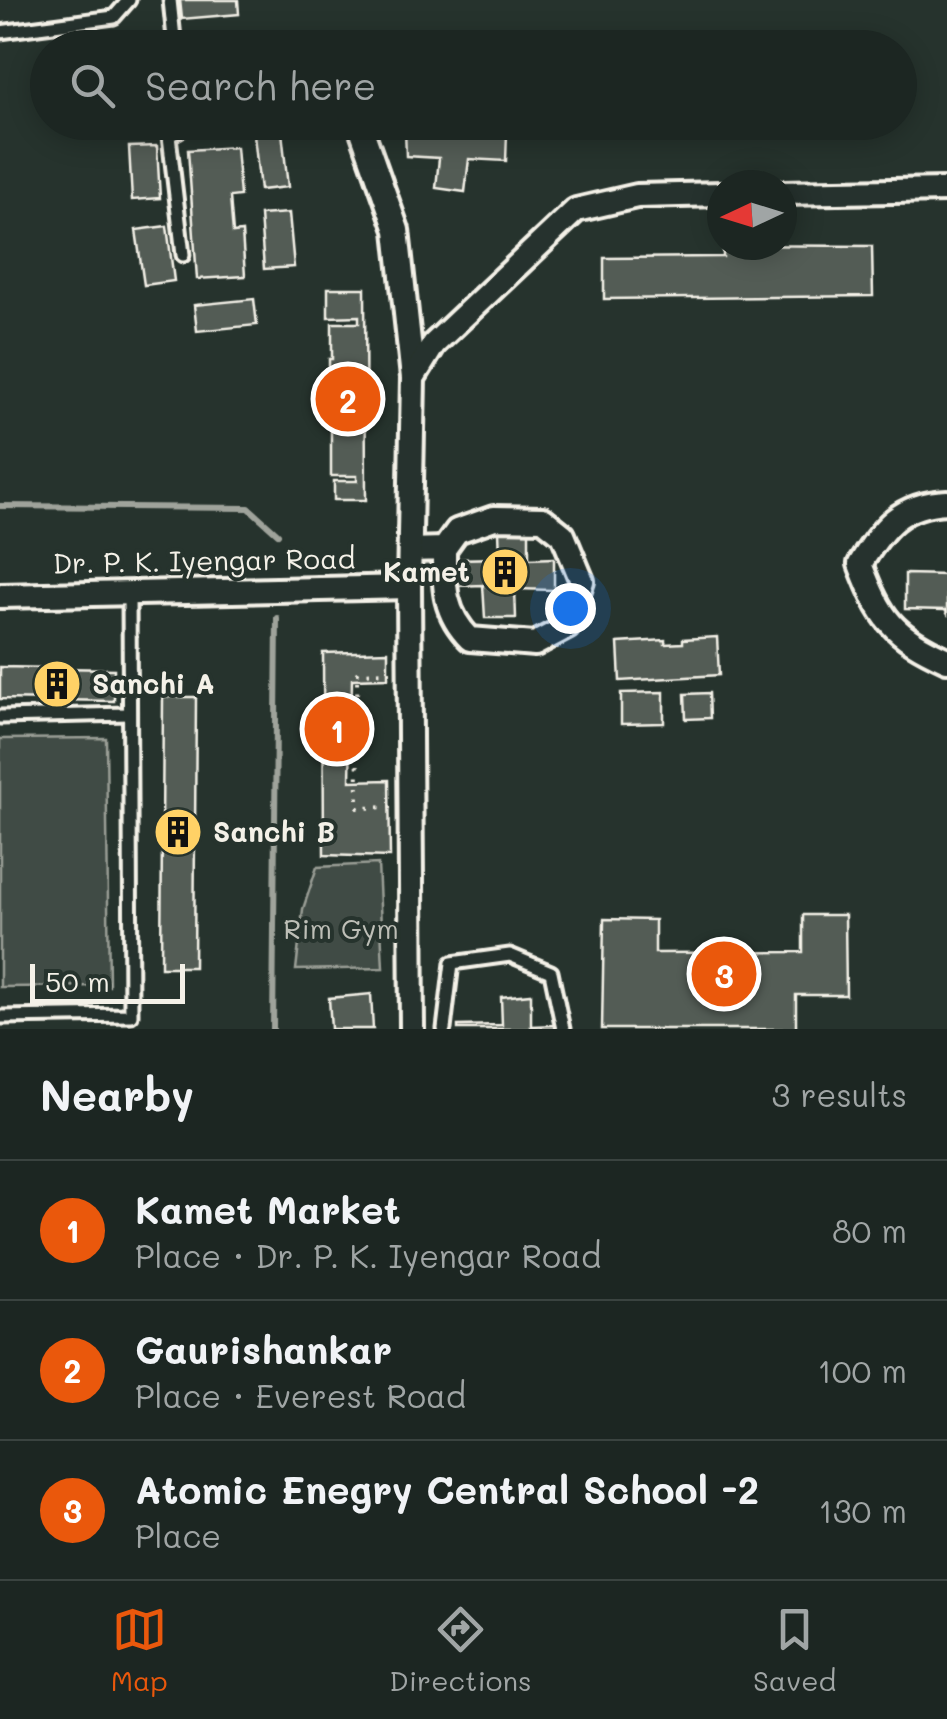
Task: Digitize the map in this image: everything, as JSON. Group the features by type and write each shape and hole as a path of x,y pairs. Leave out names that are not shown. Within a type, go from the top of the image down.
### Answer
{"street":[{"path":"365,140 396,230 413,378 409,586 412,1029"},
{"path":"797,193 947,190"},
{"path":"413,378 434,344 576,210 636,196 707,194"},
{"path":"947,502 907,511 882,528 860,564 874,600 898,634 947,660"},
{"path":"494,518 543,519 563,534 582,581 567,626 535,644 470,639 455,624 444,596 444,549 457,530 494,518"},
{"path":"410,550 444,549"},
{"name":"Dr. P. K. Iyengar Road","path":"0,596 409,586"}],"lane":[{"path":"0,32 114,17 129,0"},
{"path":"170,0 174,30"},
{"path":"169,140 183,255"},
{"path":"0,1017 131,1015 129,592"},
{"path":"0,717 129,714"},
{"path":"444,1029 452,963 510,955 551,972 563,1029"}],"path":[{"path":"397,808 358,808 358,673 398,672"}],"green space":[{"path":"106,738 109,986 0,987 0,739"},
{"name":"Rim Gym","path":"378,864 383,968 296,970 303,909 317,867"}],"building":[{"path":"180,0 238,0 239,14 182,19"},
{"path":"255,140 283,140 288,187 260,190"},
{"path":"405,140 507,140 506,161 469,159 465,192 436,188 439,158 406,156"},
{"path":"157,146 160,198 132,200 129,147"},
{"path":"236,147 240,196 230,197 233,233 242,232 245,276 197,279 188,150"},
{"path":"289,213 294,267 264,269 260,215"},
{"path":"167,226 174,281 144,285 136,230"},
{"path":"797,245 872,246 873,296 604,299 604,258 797,260"},
{"path":"328,288 365,288 366,500 334,500 334,481 357,481 357,476 331,476 331,428 345,428 345,423 331,423 330,375 345,375 345,370 329,370 332,323 359,323 359,316 328,317"},
{"path":"254,299 257,325 197,331 194,305"},
{"name":"Kamet","path":"529,527 529,559 554,558 554,590 515,589 516,618 485,618 483,585 456,586 456,559 500,558 499,530"},
{"path":"905,574 947,575 947,613 905,609"},
{"path":"717,637 719,675 620,681 618,643 683,643 683,639"},
{"path":"388,651 388,678 352,679 350,781 389,780 390,857 324,855 323,653"},
{"name":"Sanchi A","path":"0,667 114,669 114,701 0,699"},
{"path":"664,692 664,723 621,724 621,693"},
{"path":"709,693 710,718 686,719 685,694"},
{"name":"Sanchi B","path":"163,697 196,697 194,967 161,967"},
{"path":"803,915 845,915 846,995 796,995 796,1029 602,1029 604,919 655,920 655,953 803,952"},
{"path":"371,994 373,1029 331,1029 329,998"},
{"path":"531,994 531,1026 556,1025 556,1029 458,1029 502,1025 501,997"}],"waterway":[{"path":"0,506 249,508 278,534"},
{"path":"273,1029 277,618"}],"place":[{"name":"Gaurishankar","path":"348,399"},
{"name":"Kamet","path":"505,572"},
{"name":"Sanchi A","path":"57,684"},
{"name":"Kamet Market","path":"337,729"},
{"name":"Sanchi B","path":"178,832"},
{"name":"Atomic Enegry Central School -2","path":"724,974"}]}
